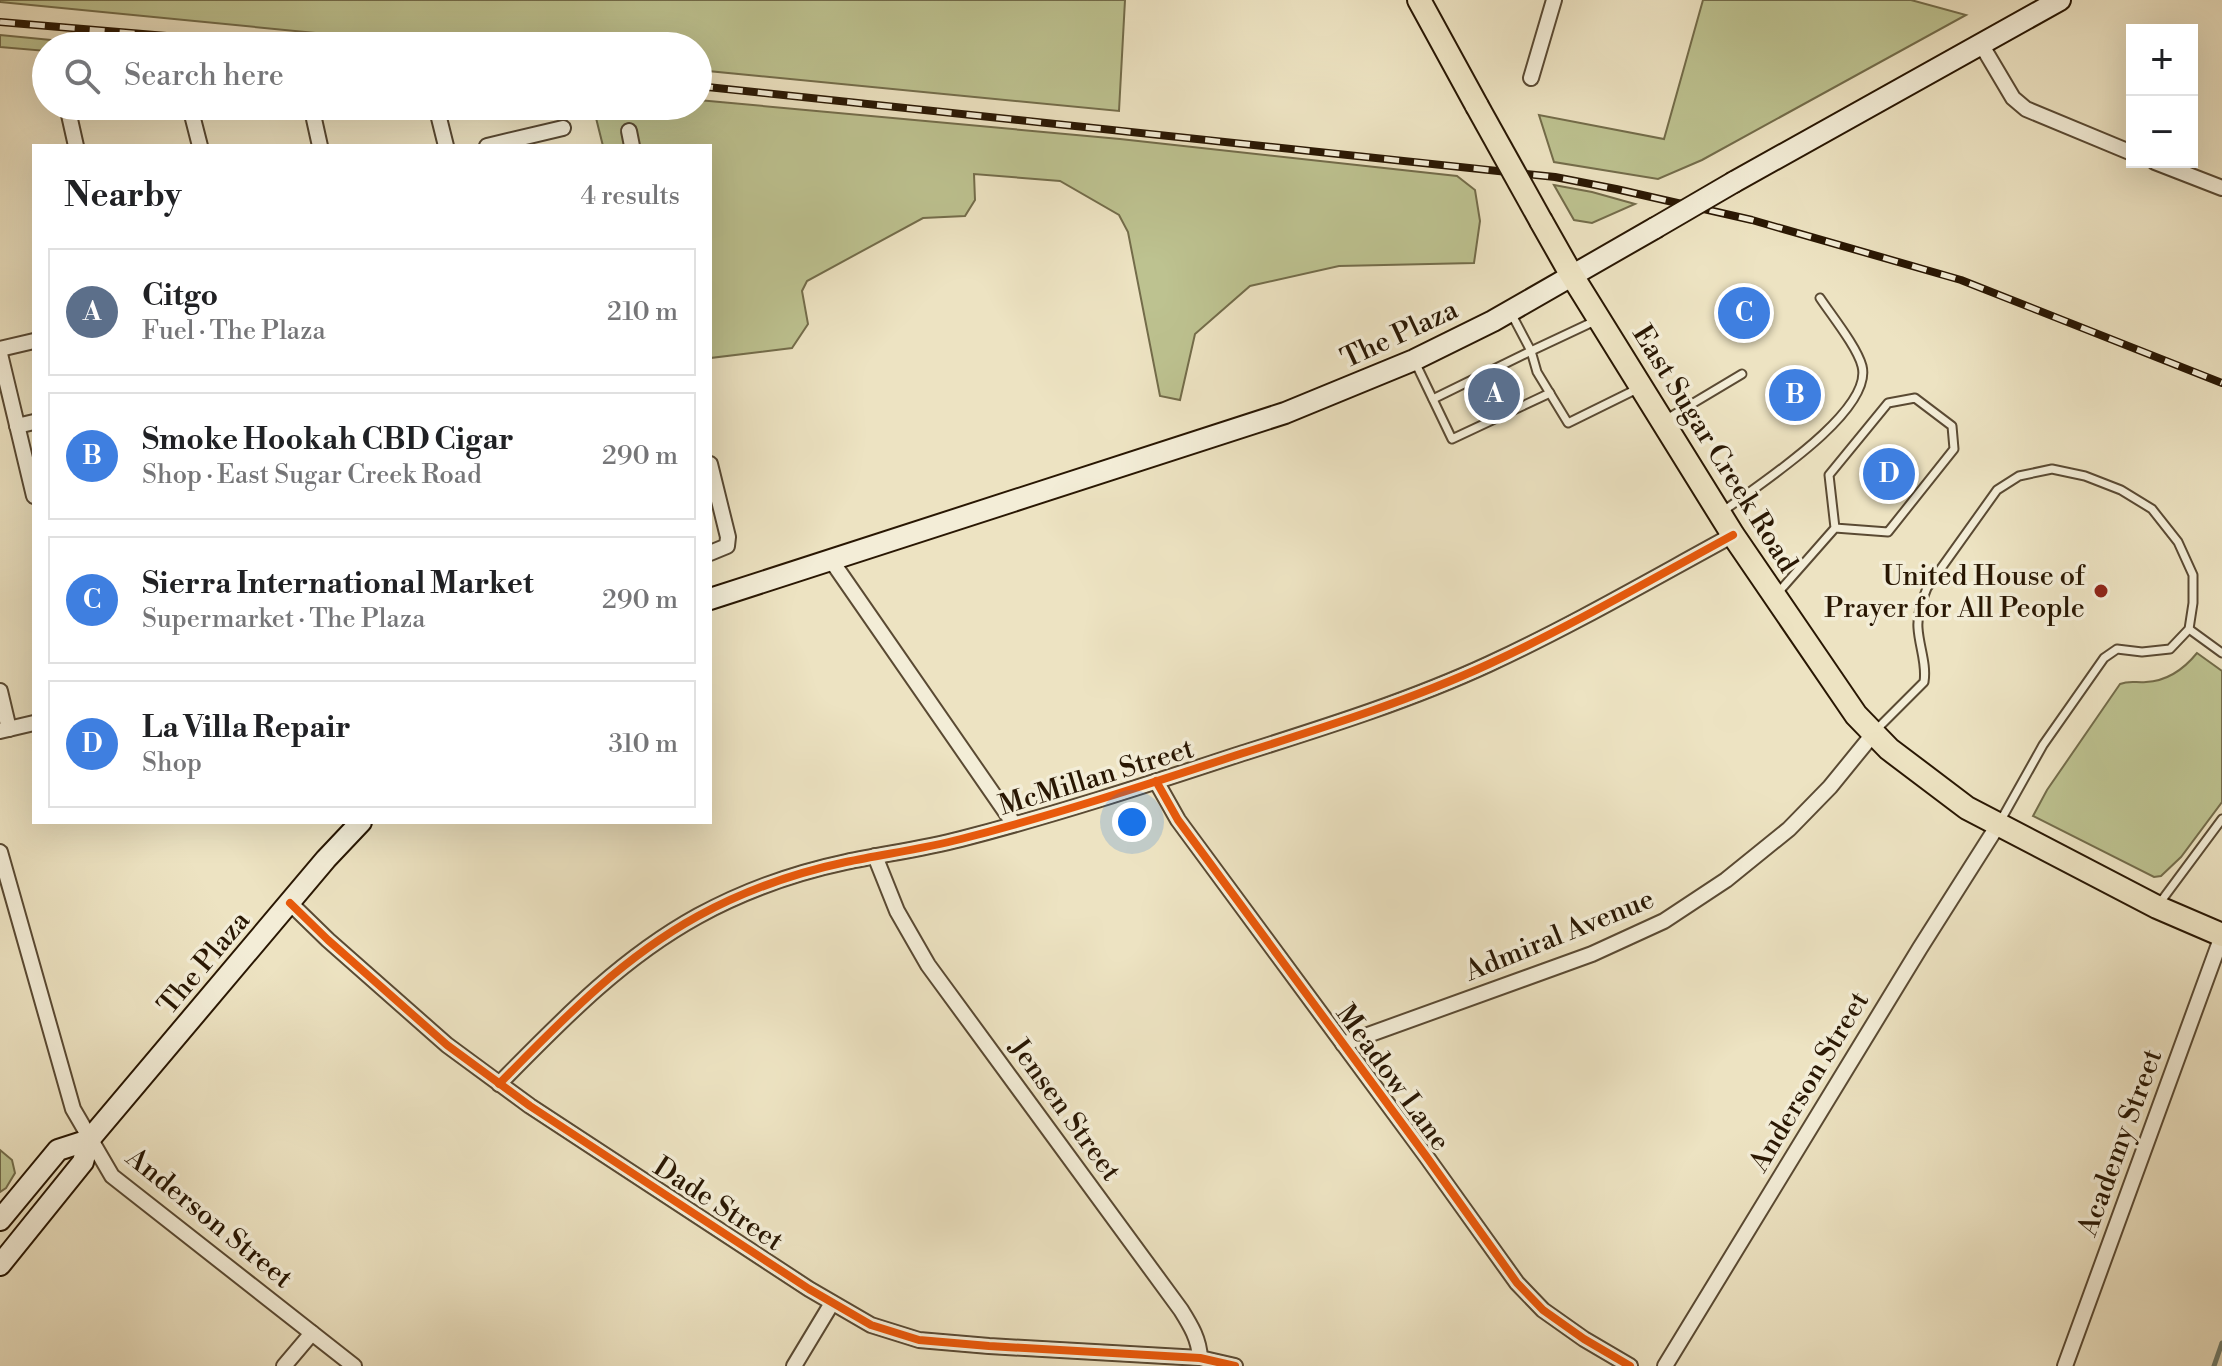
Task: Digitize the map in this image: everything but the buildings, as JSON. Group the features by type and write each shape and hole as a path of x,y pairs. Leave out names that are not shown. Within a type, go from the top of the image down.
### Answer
{"main road":[{"name":"East Sugar Creek Road","path":"1419,0 1571,274 1733,535 1843,697 1874,733 1912,768 1967,808 2157,907 2222,935"},
{"name":"The Plaza","path":"712,598 1285,413 1414,360 1510,311 2060,0"},
{"name":"The Plaza","path":"0,1265 83,1162 89,1140 326,859 359,824"},
{"name":"The Plaza","path":"0,1220 58,1150 89,1140"}],"street":[{"path":"1531,78 1554,0"},
{"path":"1981,44 2013,98 2026,109 2126,151"},
{"path":"70,120 76,144"},
{"path":"193,120 199,144"},
{"path":"314,120 320,144"},
{"path":"440,120 446,144"},
{"path":"495,144 563,128"},
{"path":"2170,168 2222,188"},
{"path":"32,342 0,352 32,488"},
{"path":"17,426 32,422"},
{"path":"712,472 728,537 727,546 712,552"},
{"name":"McMillan Street","path":"499,1084 592,991 624,965 670,933 726,902 777,880 842,863 957,840 1014,824 1349,719 1486,666 1589,615 1733,535"},
{"path":"831,560 1014,824"},
{"path":"0,691 5,730 32,723"},
{"name":"Admiral Avenue","path":"1343,1044 1592,954 1664,921 1726,880 1789,829 1830,787 1874,733"},
{"name":"Meadow Lane","path":"1156,781 1178,820 1517,1283 1543,1310 1630,1366"},
{"name":"Anderson Street","path":"1665,1366 1998,825"},
{"name":"Anderson Street","path":"0,852 73,1109 112,1176 354,1366"},
{"name":"Jensen Street","path":"875,856 897,911 928,965 1181,1310 1193,1328 1200,1358"},
{"name":"Dade Street","path":"290,903 447,1045 499,1084 832,1303 871,1325 919,1340 1200,1358"},
{"name":"Academy Street","path":"2065,1366 2222,935"},
{"path":"794,1366 832,1303"},
{"path":"284,1366 312,1333"},
{"path":"1200,1358 1235,1366"}],"lane":[{"path":"1719,513 1823,434 1852,404 1861,387 1863,368 1820,298"},
{"path":"1510,311 1531,351 1537,372 1568,423 1642,387"},
{"path":"1433,399 1599,319"},
{"path":"1414,360 1452,439 1550,393"},
{"path":"1663,421 1742,374"},
{"path":"1774,596 1835,528 1829,475 1888,403 1915,398 1952,426 1954,449 1888,532 1835,528"},
{"path":"1874,733 1924,682 1917,624 1920,606 1927,588 1997,490 2019,476 2052,469 2085,476 2121,490 2152,509 2178,542 2193,575 2189,629 2170,649 2142,652 2117,649 2104,658 2043,745 1998,825"},
{"path":"2189,629 2222,653"},
{"path":"2157,907 2222,819"}],"green space":[{"path":"1125,0 1119,111 712,71 712,32 306,32 0,2"},
{"path":"1703,0 1911,0 1966,15 1702,160 1658,179 1554,162 1539,115 1664,139"},
{"path":"0,35 32,38 32,50 0,47"},
{"path":"712,101 1120,139 1457,176 1475,190 1480,221 1474,263 1339,266 1250,286 1195,334 1180,400 1160,396 1128,232 1119,215 1060,181 974,174 975,200 965,216 923,218 807,281 802,291 808,324 792,348 712,358 712,144 602,144 596,120 712,120"},
{"path":"1554,185 1635,204 1592,223 1574,220"},
{"path":"2197,653 2222,671 2222,802 2181,857 2161,876 2154,877 2033,816 2047,790 2120,684 2168,677"},
{"path":"0,1150 12,1160 15,1173 0,1192"}],"waterway":[{"path":"2214,1366 2222,1343"}],"railway":[{"path":"0,22 119,32"},
{"path":"712,87 1555,177 1752,220 1961,280 2222,383"}],"cycle path":[{"path":"499,1084 617,971 670,933 733,899 807,872 947,843 1065,810 1397,702 1520,649 1733,535"},
{"path":"1156,781 1178,820 1517,1283 1543,1310 1630,1366"},
{"path":"290,903 447,1045 530,1106 809,1289 871,1325 919,1340 1200,1358 1235,1366"}],"place":[{"name":"Sierra International Market","path":"1744,313"},
{"name":"Citgo","path":"1494,394"},
{"name":"Smoke Hookah CBD Cigar","path":"1795,395"},
{"name":"La Villa Repair","path":"1889,474"},
{"name":"United House of Prayer for All People","path":"2101,591"}]}
